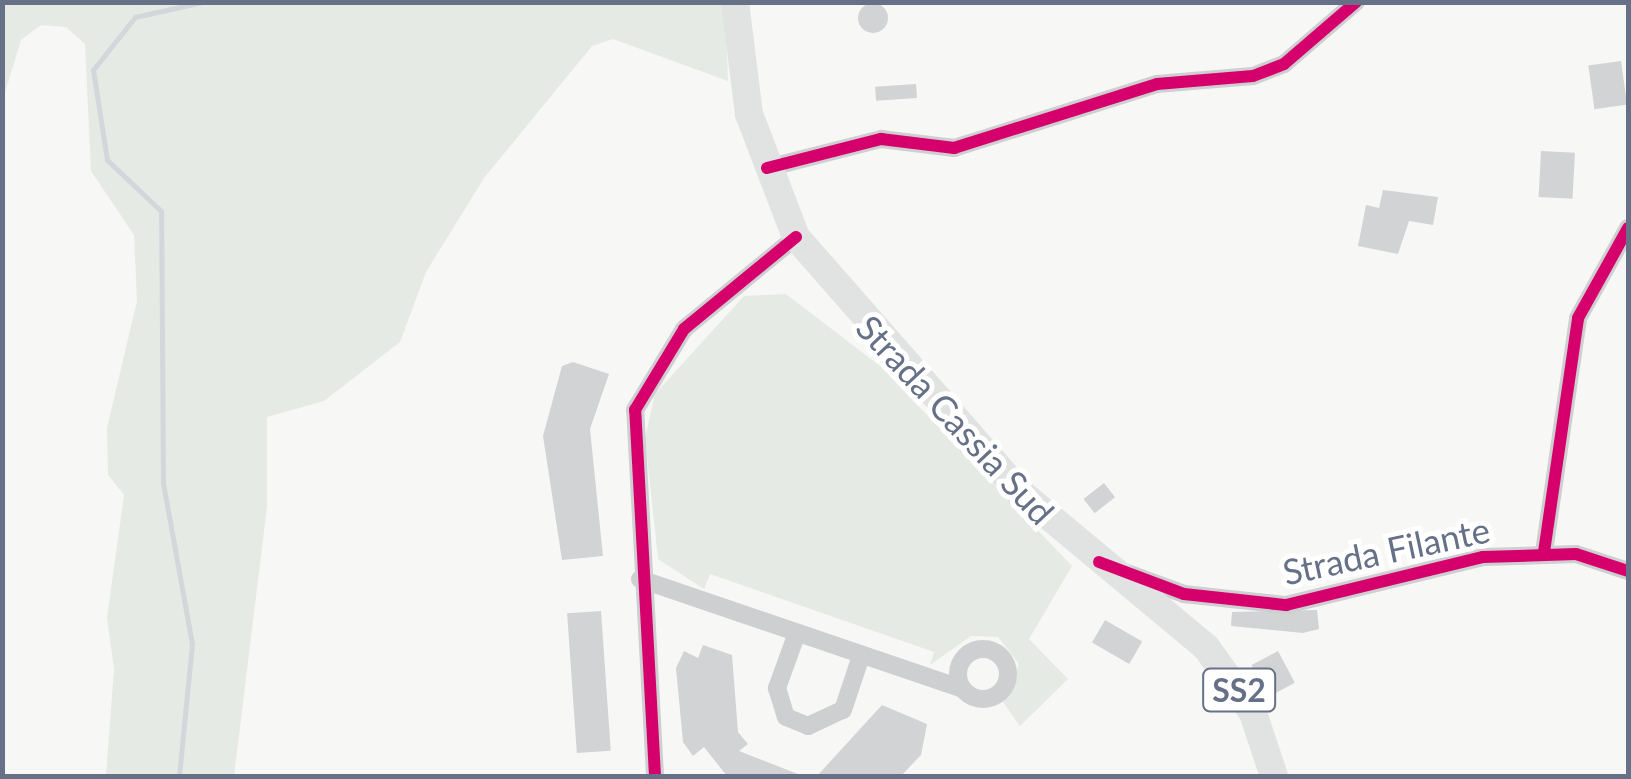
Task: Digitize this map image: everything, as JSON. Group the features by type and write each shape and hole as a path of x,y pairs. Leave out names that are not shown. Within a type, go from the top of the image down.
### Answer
{"main road":[{"name":"Strada Cassia Sud","path":"734,2 767,168 796,237 1021,494 1098,562 1176,623 1233,680 1274,776"}],"street":[{"path":"767,168 881,139 954,148 1157,84 1253,76 1284,64 1356,2"},
{"path":"1544,552 1578,318 1628,228"},
{"path":"655,776 632,460 635,410 652,368 697,317 796,237"},
{"name":"Strada Filante","path":"1098,562 1184,594 1286,605 1455,563 1544,552 1628,570"},
{"path":"640,579 962,688"},
{"path":"797,633 777,688 786,717 808,726 843,710 861,656"}],"shaded area":[{"path":"3,3 725,3 728,81 613,39 592,46 484,178 426,272 400,342 324,401 267,417 267,507 234,776 106,776 114,669 107,618 124,495 108,475 107,428 137,301 134,235 91,171 85,44 66,27 41,25 21,40 3,99"},
{"path":"786,294 880,366 1072,566 1029,639 1068,679 1020,726 1003,702 1019,664 998,637 971,636 930,665 934,652 710,574 704,589 658,559 645,438 655,394 744,296"}],"building":[{"path":"873,3 884,7 888,18 884,29 873,33 862,29 858,18 862,7"},
{"path":"1621,61 1627,105 1594,109 1588,66"},
{"path":"916,84 917,98 876,101 875,87"},
{"path":"1541,151 1575,153 1573,199 1539,197"},
{"path":"1383,190 1438,197 1433,225 1409,221 1398,254 1358,246 1366,205 1379,208"},
{"path":"573,362 609,374 590,429 603,556 562,560 543,436 562,366"},
{"path":"1104,483 1115,497 1095,513 1084,499"},
{"path":"1317,610 1319,629 1303,633 1231,626 1232,612"},
{"path":"601,611 611,751 577,753 567,613"},
{"path":"1105,620 1142,642 1129,664 1092,643"},
{"path":"703,645 732,655 738,732 748,744 739,751 803,776 727,776 704,747 693,756 683,742 676,668 684,651 698,658"},
{"path":"1278,651 1295,683 1268,697 1252,665"},
{"path":"882,705 927,724 921,755 901,776 817,776"}],"waterway":[{"path":"179,776 192,644 163,483 161,211 107,160 93,70 135,17 202,2"}],"cycle path":[{"path":"767,168 881,139 954,148 1157,84 1253,76 1284,64 1356,2"},
{"path":"1544,552 1578,318 1628,228"},
{"path":"655,776 635,410 684,329 796,237"},
{"path":"1099,562 1184,594 1286,605 1483,557 1576,554 1628,571"}]}
